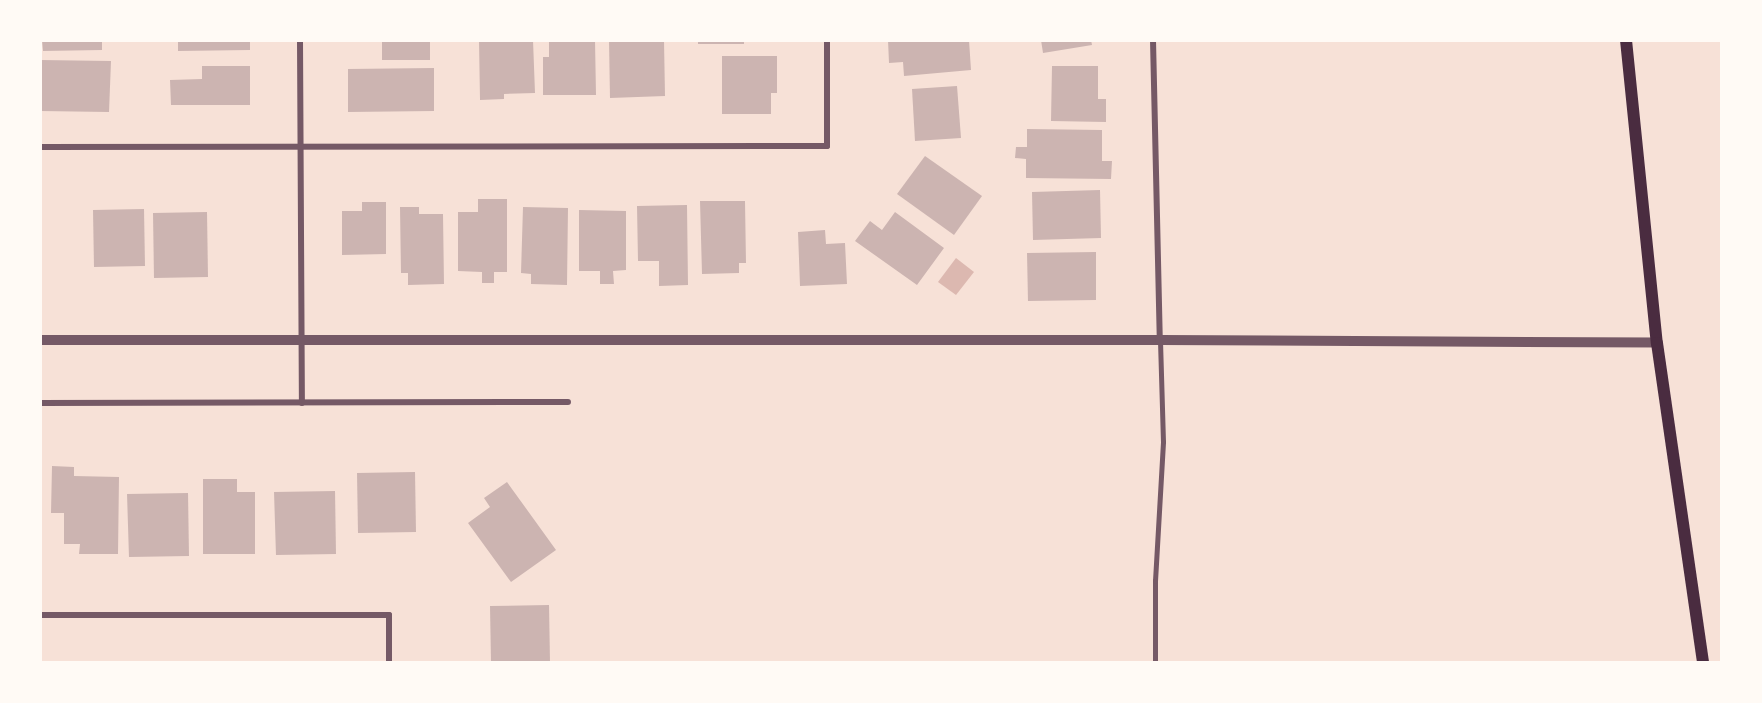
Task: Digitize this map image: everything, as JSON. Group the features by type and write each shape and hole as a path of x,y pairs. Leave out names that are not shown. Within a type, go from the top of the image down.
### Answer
{"main road":[{"path":"1626,40 1657,343 1703,663"}],"street":[{"path":"300,40 302,403"},
{"path":"40,147 827,146 827,40"},
{"path":"1153,40 1160,340"},
{"path":"40,340 1160,340 1657,343"},
{"path":"40,403 568,402"},
{"path":"40,615 388,615 389,663"}],"lane":[{"path":"1155,663 1155,581 1163,442 1160,340"}],"shaded area":[{"path":"956,258 974,272 956,295 938,282"}],"building":[{"path":"42,40 102,40 102,50 43,51"},
{"path":"178,40 250,40 250,50 178,51"},
{"path":"382,40 430,40 430,60 382,60"},
{"path":"479,40 533,40 535,93 504,94 504,99 480,100"},
{"path":"549,40 595,40 596,95 543,95 543,57 549,57"},
{"path":"609,40 664,41 665,96 610,98"},
{"path":"698,40 744,40 744,44 698,44"},
{"path":"888,40 969,40 971,70 904,76 903,62 889,63"},
{"path":"1041,40 1091,40 1092,45 1043,53"},
{"path":"722,56 777,56 777,93 771,93 771,114 722,114"},
{"path":"40,60 111,61 109,112 40,111"},
{"path":"202,66 250,66 250,105 171,105 170,80 202,79"},
{"path":"1052,66 1098,66 1098,99 1106,99 1106,122 1051,121"},
{"path":"434,68 434,111 348,112 348,69"},
{"path":"957,86 961,138 915,141 912,89"},
{"path":"1027,129 1102,130 1102,161 1112,161 1111,179 1026,178 1026,159 1015,158 1016,147 1027,147"},
{"path":"925,156 982,196 954,235 897,194"},
{"path":"1100,190 1101,238 1033,240 1032,192"},
{"path":"478,199 507,199 507,272 494,272 494,283 482,283 482,272 458,271 458,212 478,212"},
{"path":"700,201 745,201 746,263 739,263 739,273 702,274"},
{"path":"362,202 386,202 386,254 342,255 342,211 362,211"},
{"path":"687,205 688,285 659,286 659,261 638,261 637,206"},
{"path":"400,207 419,207 419,214 443,214 444,284 408,285 408,273 401,273"},
{"path":"523,207 568,208 567,285 531,284 531,274 521,273"},
{"path":"144,209 145,266 94,267 93,210"},
{"path":"579,210 626,211 626,270 613,271 614,284 600,284 600,271 579,271"},
{"path":"207,212 208,277 154,278 153,213"},
{"path":"895,212 944,248 917,285 855,241 870,221 882,230"},
{"path":"825,230 826,244 845,243 847,284 800,286 798,232"},
{"path":"1096,252 1096,300 1028,301 1027,253"},
{"path":"52,466 74,467 74,476 119,477 118,554 79,554 80,544 64,544 64,513 51,513"},
{"path":"415,472 416,532 358,533 357,473"},
{"path":"203,479 237,479 237,492 255,492 255,554 203,554"},
{"path":"507,482 556,550 511,582 468,523 490,507 484,498"},
{"path":"335,491 336,554 276,555 274,492"},
{"path":"188,493 189,556 129,557 127,494"},
{"path":"549,605 550,662 491,662 490,606"}]}
